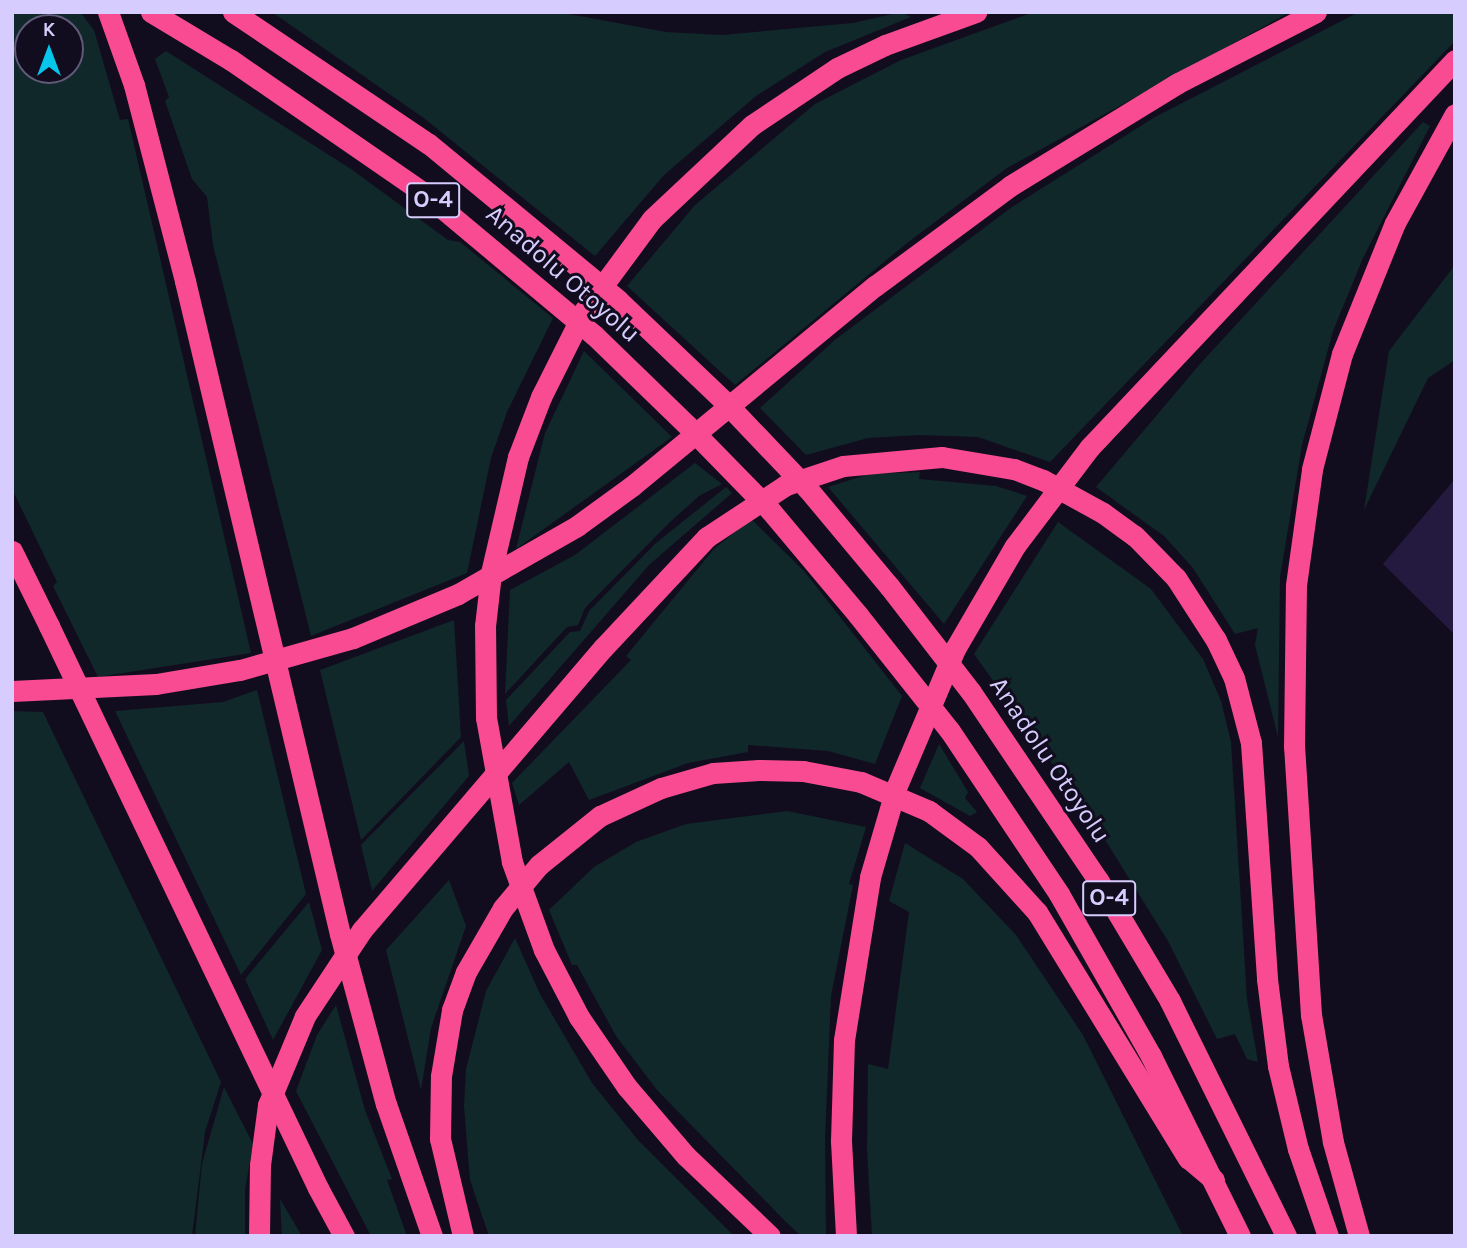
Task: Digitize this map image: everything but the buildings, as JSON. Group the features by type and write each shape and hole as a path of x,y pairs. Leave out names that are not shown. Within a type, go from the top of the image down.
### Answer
{"highway":[{"path":"108,12 186,281 340,934 386,1104 432,1236"},
{"name":"Anadolu Otoyolu","path":"151,12 231,60 424,193 594,335 770,510 950,731 1059,894 1151,1056 1214,1180"},
{"name":"Anadolu Otoyolu","path":"233,12 429,144 618,300 725,402 807,488 889,586 971,692 1098,880 1170,1001 1286,1236"},
{"path":"770,1236 686,1156 627,1087 579,1017 544,950 512,862 486,718 485,626 491,573 518,457 541,397 584,312 652,219 698,171 752,125 837,68 885,45 976,12"},
{"path":"12,691 156,684 240,670 353,638 458,594 577,526 632,486 874,286 1010,186 1178,83 1316,12"},
{"path":"846,1236 841,1127 844,1040 870,877 896,788 955,649 1016,546 1090,447 1455,61"},
{"path":"1359,1236 1333,1142 1311,1015 1294,747 1295,597 1312,469 1342,354 1395,223 1455,114"},
{"path":"259,1236 259,1175 268,1105 305,1016 362,930 635,611 707,537 786,485 843,466 942,457 982,461 1024,473 1104,513 1135,536 1176,578 1216,640 1234,678 1251,743 1268,990 1278,1066 1298,1150 1328,1236"},
{"path":"12,551 318,1188 344,1236"},
{"path":"463,1236 440,1139 441,1076 452,1010 466,972 503,908 539,865 600,816 661,788 713,773 759,769 803,771 861,782 929,811 978,847 1037,912 1159,1115 1188,1158 1214,1180"},
{"name":"O-4","path":"1214,1180 1240,1236"}],"green space":[{"path":"12,12 82,14 14,14 14,84 84,84 84,17 94,30 120,120 128,119 251,653 98,677 53,586 57,582 12,489"},
{"path":"272,12 558,12 666,32 722,35 853,23 901,12 911,17 825,52 756,96 664,175 595,256 425,119"},
{"path":"1034,12 1290,12 1007,168 907,243 735,385 627,286 695,205 815,104 901,60"},
{"path":"1359,12 1455,12 1455,41 1050,462 978,437 920,435 868,438 806,455 760,408 836,339 1012,207 1155,117"},
{"path":"166,51 351,169 448,240 460,242 553,318 507,412 491,458 467,573 311,636 213,245 207,197 192,179 165,101 169,97 155,59"},
{"path":"1423,122 1430,126 1363,258 1333,331 1302,445 1280,577 1278,737 1255,645 1258,628 1235,634 1193,568 1164,536 1096,487 1200,364"},
{"path":"1455,265 1455,360 1428,378 1364,510 1389,351"},
{"path":"584,351 672,437 516,549 545,433"},
{"path":"695,463 722,484 699,496 669,523 585,608 578,625 567,627 505,694 510,590 575,555"},
{"path":"920,472 919,479 996,486 1027,496 944,624 828,487 869,474"},
{"path":"726,487 732,493 649,565 509,726 506,700 570,632 580,631 589,611 656,543"},
{"path":"751,519 804,571 902,696 875,764 828,751 748,745 748,752 688,763 589,800 569,762 519,805 512,783 631,660 626,656 714,549"},
{"path":"1058,522 1151,589 1203,659 1221,701 1231,742 1247,999 1258,1062 1247,1059 1235,1034 1217,1039 1168,941 1094,822 974,654"},
{"path":"454,620 461,737 361,840 320,670"},
{"path":"257,690 306,894 241,975 115,711 223,702"},
{"path":"12,711 43,712 221,1082 205,1132 192,1236 12,1236"},
{"path":"464,741 469,776 372,891 361,845"},
{"path":"939,744 968,792 965,798 977,812 970,816 920,788"},
{"path":"787,811 866,827 849,884 853,885 831,996 825,1138 826,1236 801,1236 657,1090 616,1036 577,965 572,965 549,910 594,867 636,842 686,824"},
{"path":"905,843 963,879 1016,935 1083,1035 1183,1236 872,1236 867,1150 868,1064 888,1069 909,912 889,901"},
{"path":"449,880 466,926 431,1028 421,1090 386,950"},
{"path":"309,902 322,950 273,1040 245,979"},
{"path":"515,938 540,994 592,1083 638,1140 734,1236 489,1236 470,1180 464,1106 466,1069 486,991"},
{"path":"336,1005 365,1110 392,1179 387,1180 407,1236 371,1236 296,1091 317,1035"},
{"path":"224,1087 253,1144 245,1190 245,1236 195,1236 202,1164"},
{"path":"280,1199 284,1206 302,1236 282,1236"}]}
